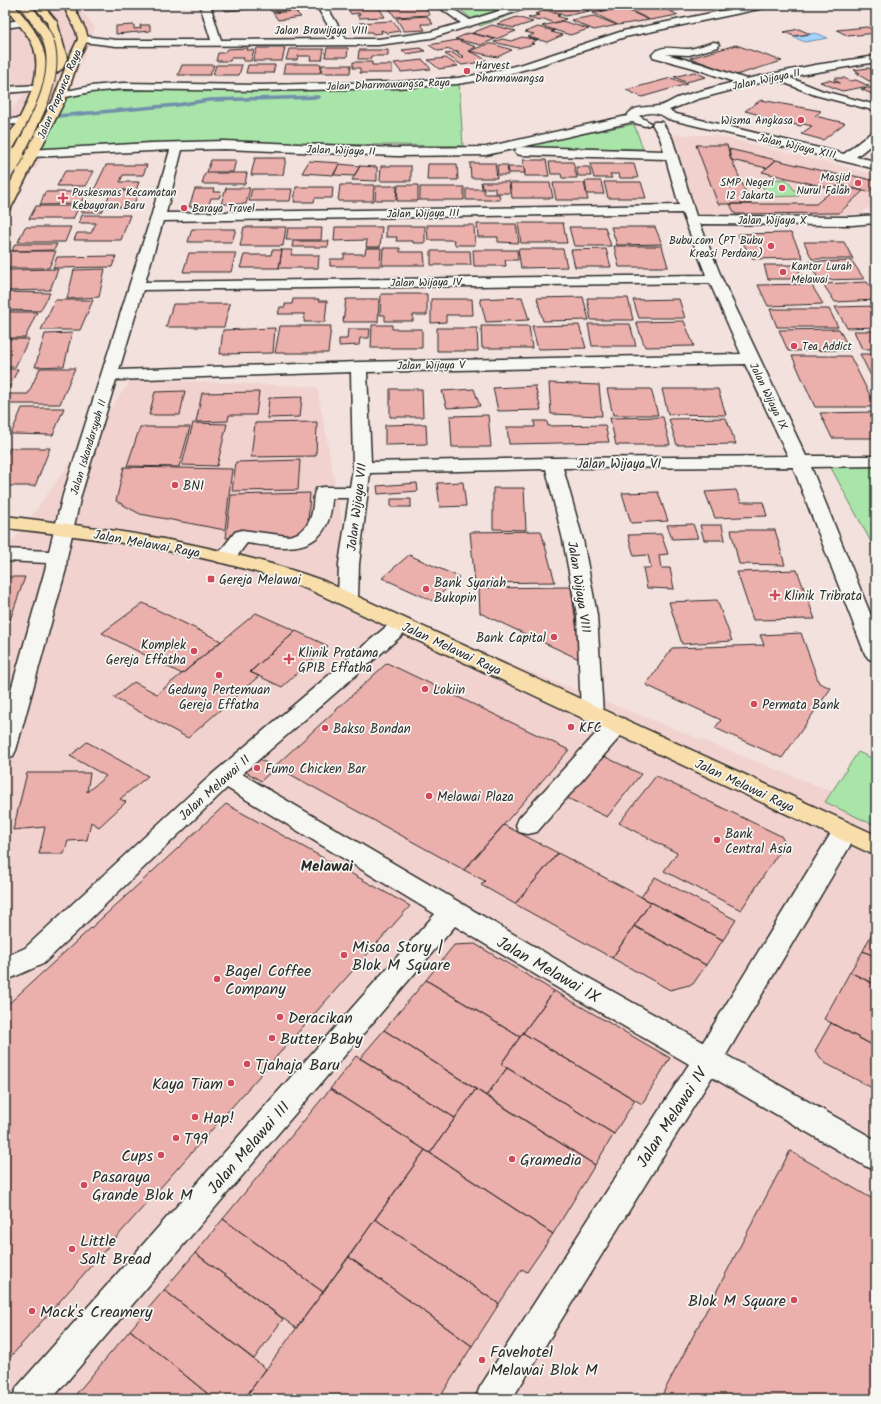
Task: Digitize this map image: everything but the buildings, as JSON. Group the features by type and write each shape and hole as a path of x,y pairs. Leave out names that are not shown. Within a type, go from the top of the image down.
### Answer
{"main road":[{"name":"Jalan Prapanca Raya","path":"5,152 24,121 38,84 41,62 39,48 9,5"},
{"path":"5,178 31,129 44,100 52,62 47,40 25,5"},
{"path":"38,84 59,66 62,58 52,22 40,6"},
{"name":"Jalan Prapanca Raya","path":"5,206 61,95 75,52 83,39 81,31 64,7"},
{"path":"64,7 74,32 75,52"},
{"path":"5,163 29,161"},
{"name":"Jalan Melawai Raya","path":"5,522 66,528 176,546 253,565 305,581 348,599 876,846"}],"street":[{"path":"205,5 217,42"},
{"path":"321,5 342,42"},
{"path":"441,5 469,24"},
{"name":"Jalan Brawijaya VIII","path":"83,39 108,43 378,42 430,35 528,5"},
{"name":"Jalan Dharmawangsa Raya","path":"66,79 92,84 123,86 311,87 423,84 457,81 489,76 530,66 623,34 747,6"},
{"path":"5,25 23,23"},
{"name":"Jalan Brawijaya VIII","path":"75,52 108,43"},
{"path":"714,45 690,52 665,51 657,55 698,66 744,82"},
{"name":"Jalan Wijaya II","path":"486,151 634,118 634,114 641,111 659,111 672,102 744,82 839,64 876,59"},
{"path":"777,76 819,93 876,108"},
{"path":"5,90 38,84"},
{"name":"Jalan Dharmawangsa Raya","path":"61,95 90,89 123,86"},
{"name":"Jalan Wijaya XIII","path":"659,111 668,113 671,118 876,165"},
{"path":"634,118 662,131"},
{"name":"Jalan Wijaya IX","path":"671,118 662,131 689,214 715,279 800,462 876,654"},
{"path":"5,122 24,121"},
{"path":"846,158 876,135"},
{"name":"Jalan Wijaya II","path":"29,161 46,158 224,145 390,152 486,151 670,155"},
{"name":"Jalan Wijaya II","path":"29,161 152,147 177,148"},
{"name":"Jalan Iskandarsyah II","path":"5,750 56,569 57,557 66,528 72,495 158,217 177,148"},
{"name":"Jalan Wijaya III","path":"158,217 689,214"},
{"name":"Jalan Wijaya X","path":"689,214 852,221 873,218"},
{"name":"Jalan Wijaya IV","path":"136,286 715,279"},
{"name":"Jalan Wijaya V","path":"110,375 358,367 751,359"},
{"name":"Jalan Wijaya VII","path":"348,599 349,564 362,468 358,367"},
{"name":"Jalan Wijaya VI","path":"362,468 553,463 876,461"},
{"name":"Jalan Wijaya VIII","path":"553,463 573,540 587,615 592,714"},
{"path":"225,558 242,536 282,542 298,541 306,538 319,525 323,515 324,492 359,493"},
{"path":"5,555 57,557"},
{"name":"Jalan Melawai II","path":"5,970 34,956 226,776 401,625"},
{"path":"528,825 616,725"},
{"name":"Jalan Melawai IX","path":"226,776 452,912 707,1061 876,1156"},
{"name":"Jalan Melawai IV","path":"492,1399 707,1061 845,832"},
{"name":"Jalan Melawai III","path":"29,1399 452,912"}],"shaded area":[{"path":"26,5 77,5 95,27 76,77 36,169 5,172 5,118 24,94 5,94 5,8"},
{"name":"SMP Negeri 12 Jakarta","path":"670,135 714,135 876,175 876,201 861,214 698,216"},
{"path":"132,379 317,387 357,603 876,809 876,1399 5,1399 5,540 13,541"}],"green space":[{"path":"455,5 538,5 480,26"},
{"path":"459,82 463,146 170,142 36,153 69,92 429,85"},
{"path":"634,124 643,149 517,147"},
{"path":"786,179 799,196 770,197 758,180"},
{"path":"830,466 876,466 876,551"},
{"path":"858,752 876,760 876,826 825,802"}],"water":[{"path":"816,33 828,38 805,42 793,37"}],"waterway":[{"path":"57,116 177,105 209,100 319,97"}],"place":[{"name":"Harvest Dharmawangsa","path":"467,71"},
{"name":"Wisma Angkasa","path":"801,120"},
{"name":"Masjid Nurul Falah","path":"858,183"},
{"name":"SMP Negeri 12 Jakarta","path":"782,188"},
{"name":"Puskesmas Kecamatan Kebayoran Baru","path":"63,198"},
{"name":"Baraya Travel","path":"184,208"},
{"name":"Bubu.com (PT Bubu Kreasi Perdana)","path":"771,246"},
{"name":"Kantor Lurah Melawai","path":"783,272"},
{"name":"Tea Addict","path":"794,346"},
{"name":"BNI","path":"175,485"},
{"name":"Gereja Melawai","path":"211,579"},
{"name":"Bank Syariah Bukopin","path":"426,589"},
{"name":"Klinik Tribrata","path":"775,595"},
{"name":"Bank Capital","path":"554,637"},
{"name":"Komplek Gereja Effatha","path":"194,651"},
{"name":"Klinik Pratama GPIB Effatha","path":"289,659"},
{"name":"Gedung Pertemuan Gereja Effatha","path":"219,675"},
{"name":"Lokiin","path":"425,689"},
{"name":"Permata Bank","path":"754,704"},
{"name":"KFC","path":"571,727"},
{"name":"Bakso Bondan","path":"325,728"},
{"name":"Fumo Chicken Bar","path":"257,768"},
{"name":"Melawai Plaza","path":"429,796"},
{"name":"Bank Central Asia","path":"717,840"},
{"name":"Misoa Story | Blok M Square","path":"344,955"},
{"name":"Bagel Coffee Company","path":"217,979"},
{"name":"Deracikan","path":"280,1017"},
{"name":"Butter Baby","path":"272,1038"},
{"name":"Tjahaja Baru","path":"247,1064"},
{"name":"Kaya Tiam","path":"231,1083"},
{"name":"Hap!","path":"195,1117"},
{"name":"T99","path":"176,1138"},
{"name":"Cups","path":"161,1155"},
{"name":"Gramedia","path":"512,1159"},
{"name":"Pasaraya Grande Blok M","path":"84,1185"},
{"name":"Little Salt Bread","path":"72,1249"},
{"name":"Blok M Square","path":"794,1300"},
{"name":"Mack's Creamery","path":"32,1311"},
{"name":"Favehotel Melawai Blok M","path":"482,1360"}],"district":[{"name":"Melawai","path":"327,866"}]}
